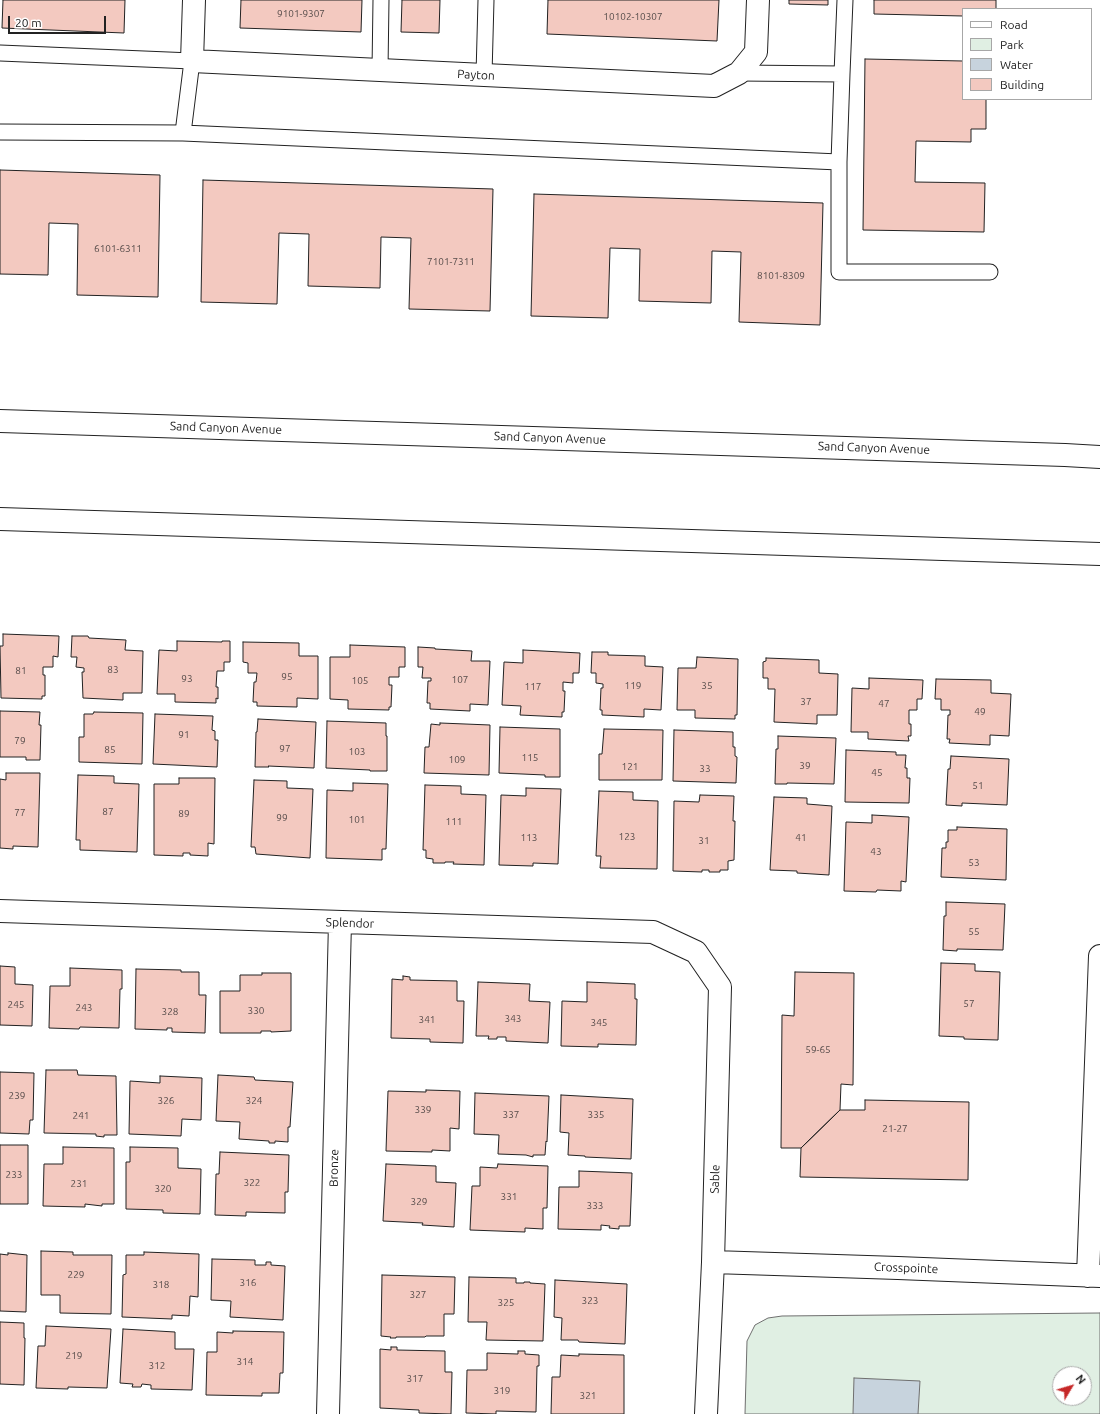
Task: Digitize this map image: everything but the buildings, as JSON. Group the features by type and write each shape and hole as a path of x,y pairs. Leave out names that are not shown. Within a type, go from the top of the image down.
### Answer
{"street":[{"path":"192,61 194,0"},
{"name":"Payton","path":"192,61 714,86 739,73 756,52 758,0"},
{"name":"Sand Canyon Avenue","path":"0,421 1057,454 1100,457"},
{"path":"0,519 1100,554"},
{"name":"Splendor","path":"0,911 653,932 696,952"},
{"name":"Bronze","path":"328,1414 340,922"},
{"name":"Sable","path":"696,952 720,987 713,1262 706,1414"},
{"path":"1094,1276 1100,956"},
{"name":"Crosspointe","path":"713,1262 921,1268 1094,1276"}],"lane":[{"path":"380,70 381,0"},
{"path":"484,75 486,0"},
{"path":"845,0 839,162 839,272 990,272"},
{"path":"0,53 192,61 183,133"},
{"path":"739,73 842,74"},
{"path":"0,132 183,133 839,162"}],"green space":[{"path":"1100,1313 1100,1414 745,1414 747,1341 755,1325 768,1318 782,1316"}],"water":[{"path":"854,1378 920,1381 918,1414 853,1414"}]}
